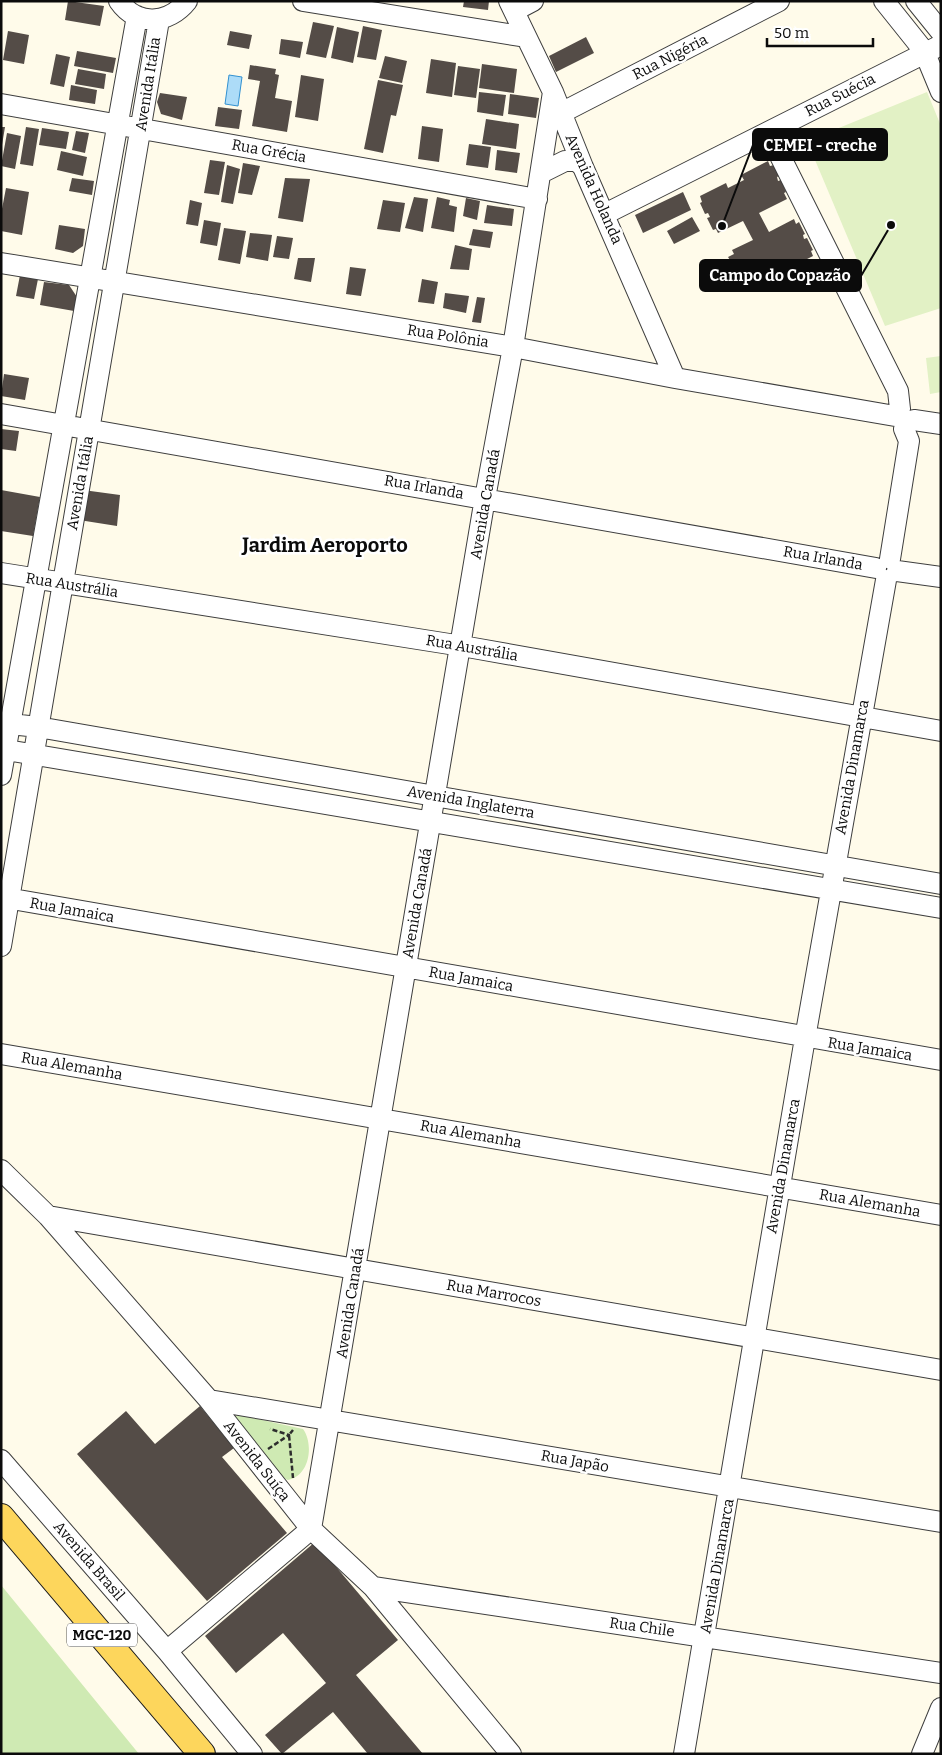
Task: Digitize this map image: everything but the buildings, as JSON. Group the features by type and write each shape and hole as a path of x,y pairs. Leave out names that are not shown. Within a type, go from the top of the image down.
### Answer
{"main road":[{"name":"MGC-120","path":"1,1518 202,1754"}],"street":[{"name":"Avenida Itália","path":"119,1 124,8 137,16 144,19 158,20 180,10 187,1"},
{"path":"303,1 526,37"},
{"path":"511,6 533,1"},
{"name":"Rua Nigéria","path":"561,113 780,1"},
{"path":"884,1 932,48 941,92"},
{"path":"916,1 941,32"},
{"name":"Avenida Holanda","path":"511,6 553,92 583,168 605,214 675,378"},
{"name":"Avenida Itália","path":"1,775 5,724 36,580 137,16"},
{"name":"Avenida Itália","path":"1,946 5,898 34,755 158,20"},
{"name":"Rua Suécia","path":"605,214 932,48"},
{"name":"Avenida Canadá","path":"311,1529 356,1269 379,1118 432,822 513,347 553,92"},
{"name":"Rua Grécia","path":"1,104 537,199"},
{"name":"Avenida Dinamarca","path":"684,1754 731,1487 805,1038 909,441 898,391 768,132"},
{"path":"541,172 565,160 577,161 583,168"},
{"name":"Rua Polônia","path":"1,263 513,347 675,378 941,424"},
{"name":"Rua Irlanda","path":"1,414 90,428 941,578"},
{"name":"Rua Austrália","path":"1,573 462,646 941,731"},
{"name":"Avenida Inglaterra","path":"5,724 38,727 941,884"},
{"name":"Avenida Inglaterra","path":"4,749 941,908"},
{"name":"Rua Jamaica","path":"5,898 805,1038 941,1060"},
{"name":"Rua Alemanha","path":"1,1054 941,1215"},
{"name":"Avenida Suíça","path":"1,1170 48,1216 209,1400 311,1529 373,1587 511,1754"},
{"name":"Rua Marrocos","path":"48,1216 941,1370"},
{"name":"Rua Japão","path":"209,1400 941,1522"},
{"name":"Avenida Brasil","path":"1,1460 167,1651 252,1754"},
{"path":"167,1651 311,1529"},
{"name":"Rua Chile","path":"373,1587 941,1673"},
{"path":"922,1754 941,1708"}],"path":[{"path":"256,1460 261,1453 288,1435 307,1417"},
{"path":"262,1426 288,1435"},
{"path":"288,1435 293,1479"}],"green space":[{"path":"927,92 941,126 941,308 885,326 807,141"},
{"path":"941,356 941,392 930,394 926,358"},
{"path":"239,1415 303,1429 309,1451 308,1459 301,1472 288,1480 281,1477 233,1420 235,1416"},
{"path":"1,1585 139,1754 1,1754"}],"water":[{"path":"229,75 242,77 238,106 225,104"}],"place":[{"name":"Campo do Copazão","path":"891,225"},
{"name":"CEMEI - creche","path":"722,226"}],"district":[{"name":"Jardim Aeroporto","path":"325,545"}]}
